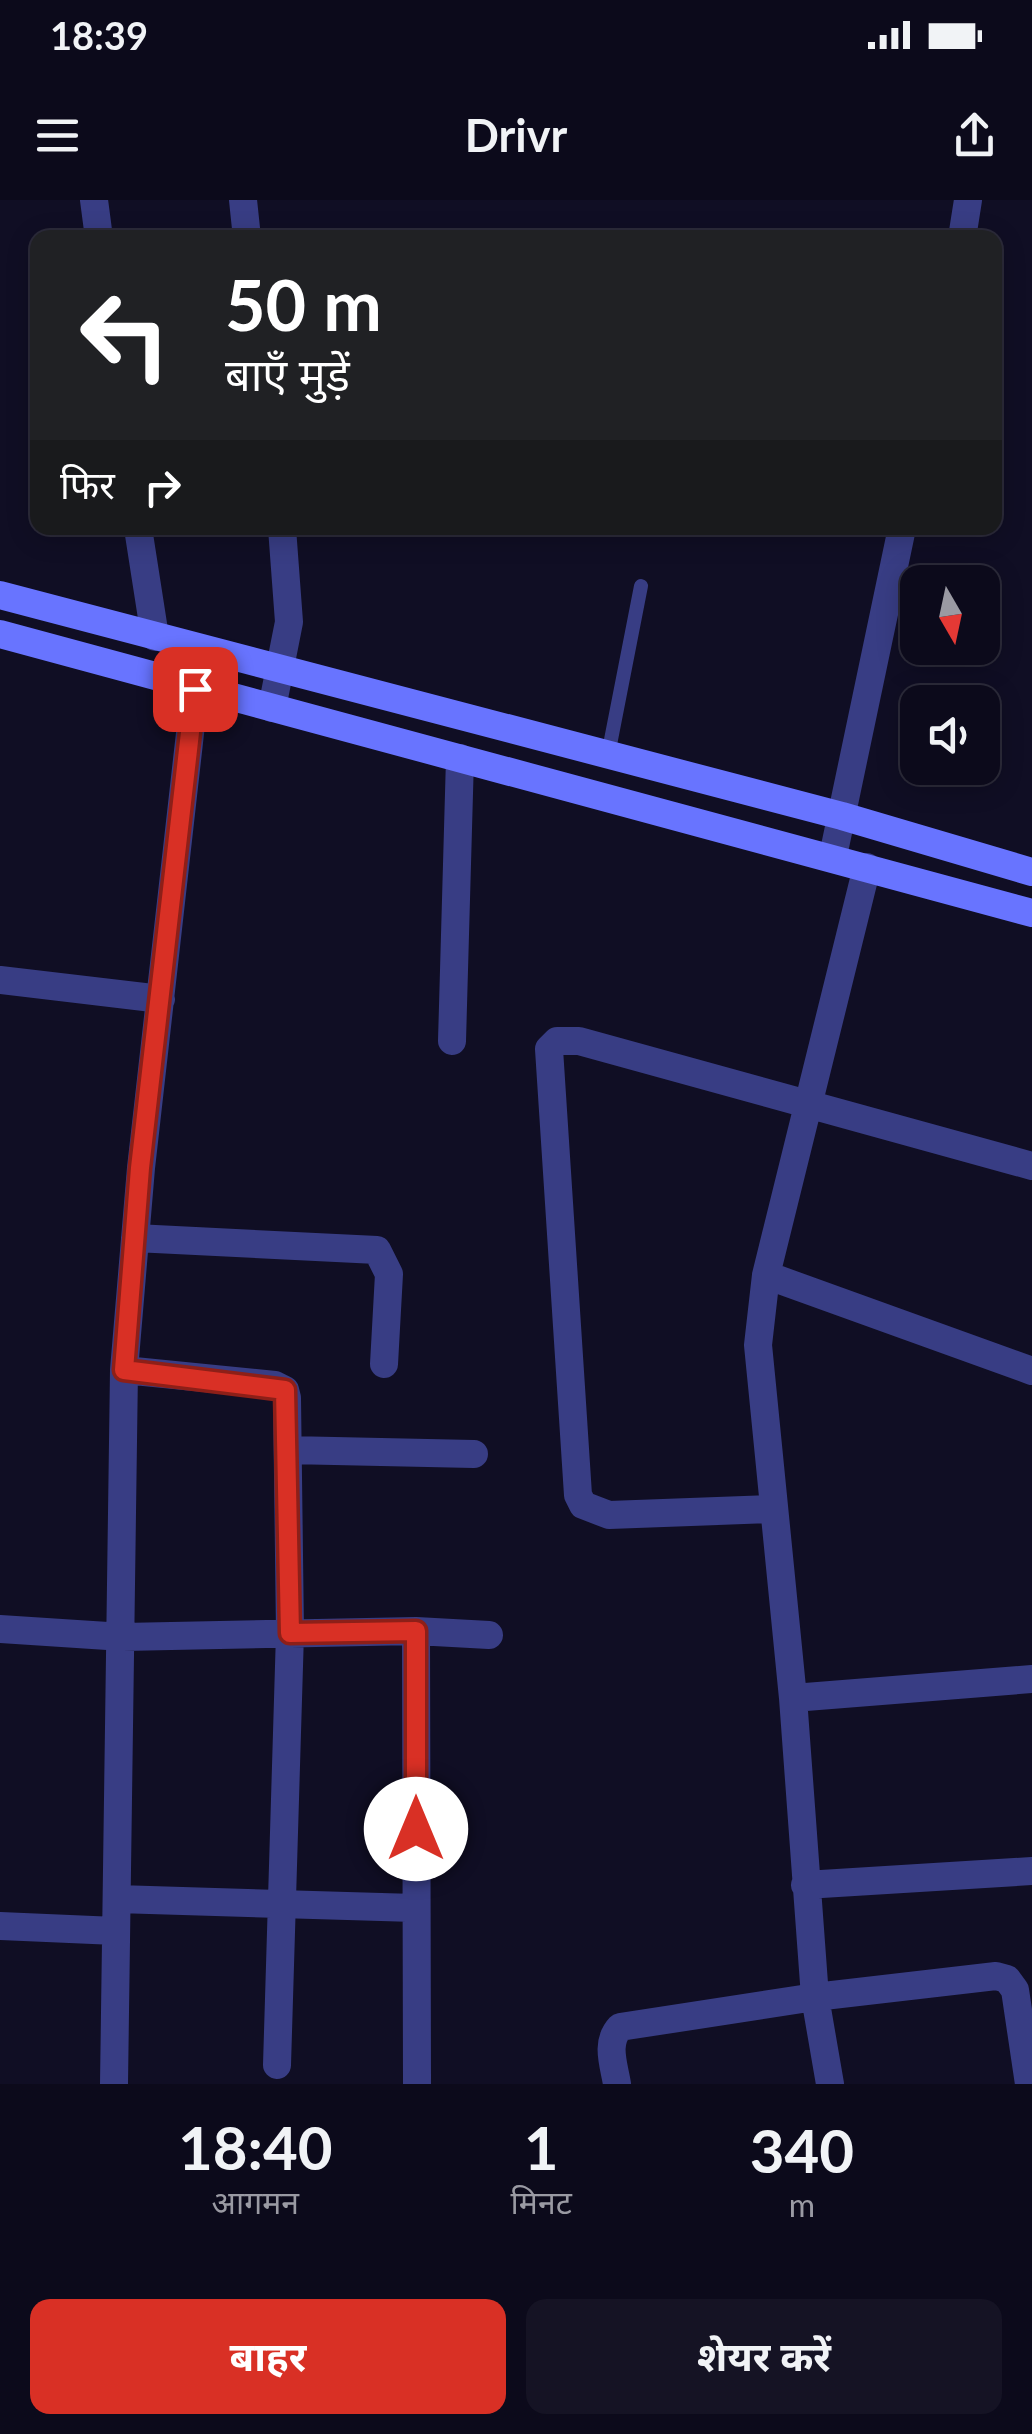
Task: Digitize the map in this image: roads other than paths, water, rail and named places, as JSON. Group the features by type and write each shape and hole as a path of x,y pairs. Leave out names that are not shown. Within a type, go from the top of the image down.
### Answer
{"main road":[{"path":"0,595 842,816 1032,872"},
{"path":"0,634 1032,913"}],"street":[{"path":"94,200 98,230"},
{"path":"243,200 246,230"},
{"path":"963,230 968,200"},
{"path":"139,535 154,637"},
{"path":"272,708 282,672 290,604 283,535"},
{"path":"832,856 901,535"},
{"path":"114,2084 124,1636 124,1370 195,689"},
{"path":"452,1041 460,758"},
{"path":"830,2084 815,1997 793,1698 758,1377 760,1313 766,1275 868,866"},
{"path":"0,980 162,999"},
{"path":"772,1509 609,1515 583,1505 578,1495 550,1049 557,1041 579,1041 1032,1166"},
{"path":"135,1238 377,1250 389,1274 384,1364"},
{"path":"766,1275 1032,1370"},
{"path":"124,1370 280,1387 287,1398 290,1633 277,2065"},
{"path":"288,1450 474,1454"},
{"path":"0,1629 124,1636 416,1631 489,1635"},
{"path":"416,1631 417,2084"},
{"path":"793,1698 1032,1679"},
{"path":"805,1885 1032,1871"},
{"path":"118,1899 415,1908"},
{"path":"0,1926 116,1930"},
{"path":"617,2084 611,2048 612,2035 620,2028 815,1997 996,1976 1007,1980 1015,1990 1028,2084"}],"lane":[{"path":"608,756 641,586"}]}
